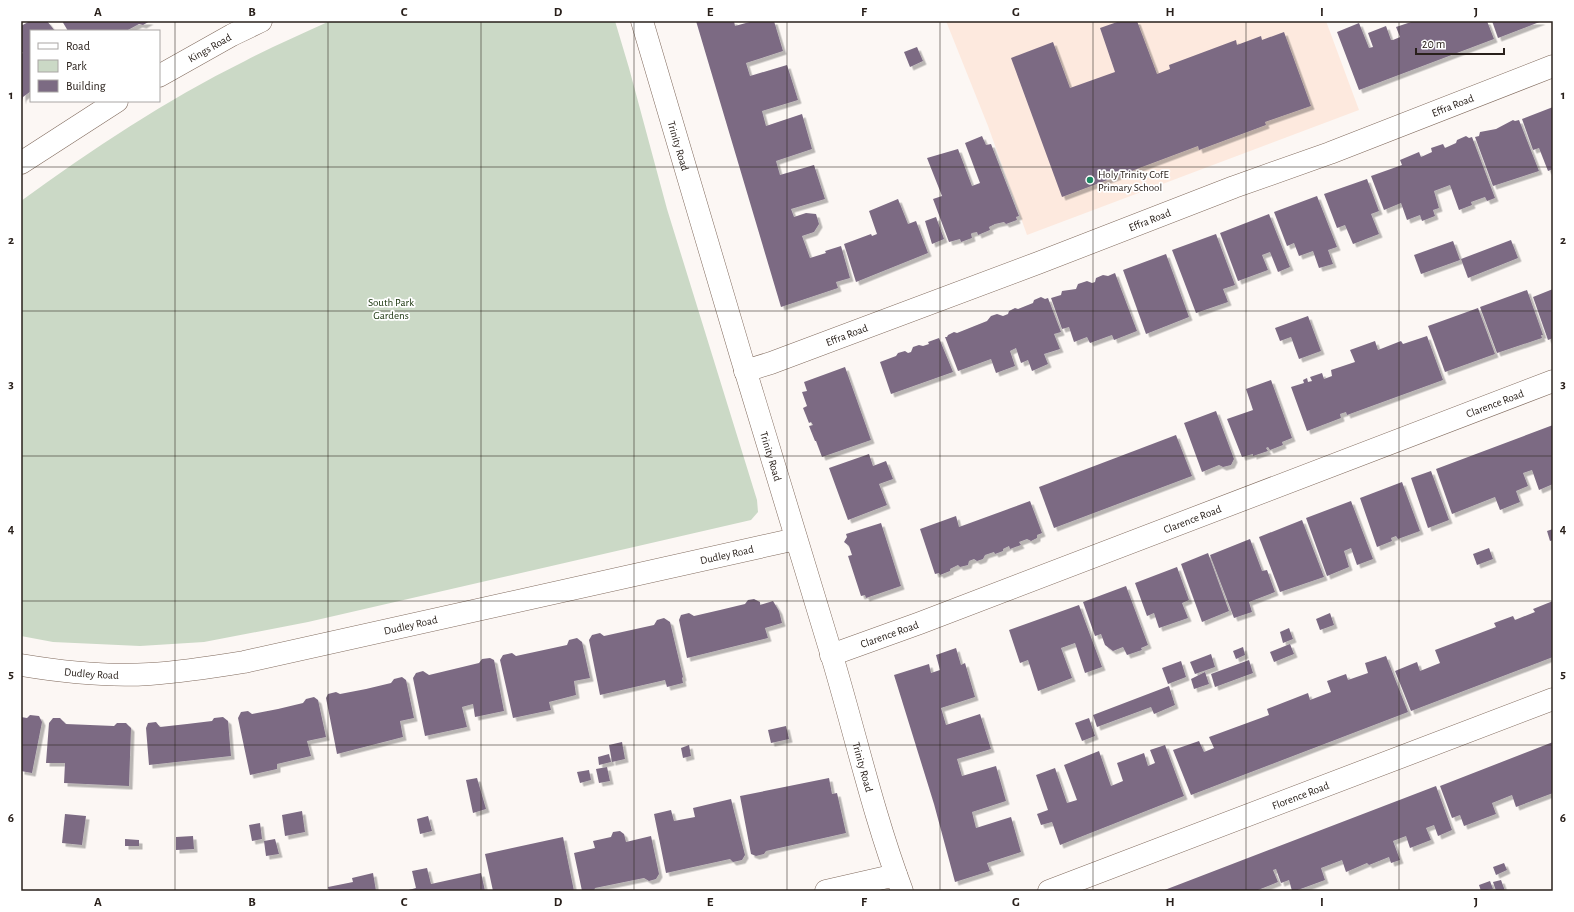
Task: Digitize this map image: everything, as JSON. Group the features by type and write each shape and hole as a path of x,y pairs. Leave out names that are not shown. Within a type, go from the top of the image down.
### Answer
{"street":[{"name":"Kings Road","path":"160,75 260,21"},
{"name":"Trinity Road","path":"642,21 745,371 832,655 883,838 899,883"},
{"name":"Effra Road","path":"745,371 771,363 1038,263 1553,66"},
{"path":"21,163 115,102"},
{"name":"Clarence Road","path":"832,655 934,618 1553,382"},
{"name":"Dudley Road","path":"21,665 51,670 93,674 149,674 198,670 244,662 796,539"},
{"name":"Florence Road","path":"1049,891 1553,699"},
{"path":"826,891 899,883"}],"shaded area":[{"name":"Holy Trinity CofE Primary School","path":"946,21 1326,21 1359,110 1027,235 988,126"}],"green space":[{"name":"South Park Gardens","path":"330,21 615,21 667,209 757,500 758,512 751,520 308,622 204,642 140,646 53,642 21,636 21,201 102,144 187,92 277,45"}],"building":[{"path":"30,21 47,21 54,30 30,30 30,92 23,97 22,101 21,54 23,53 21,51 21,26"},
{"path":"62,21 150,21 143,25 139,24 128,30 67,30"},
{"path":"696,21 734,21 735,26 753,21 774,21 783,51 746,63 750,76 787,65 798,100 762,111 766,126 802,114 812,149 776,161 780,175 814,165 825,199 791,209 794,217 806,213 816,214 819,224 814,232 802,236 810,258 841,246 850,278 836,282 838,288 781,307"},
{"path":"1120,21 1137,21 1157,74 1170,69 1169,65 1236,40 1237,45 1261,36 1262,40 1284,32 1311,106 1265,122 1266,125 1199,150 1198,146 1062,197 1011,58 1053,42 1070,88 1115,72 1100,28"},
{"path":"1410,21 1487,21 1494,39 1359,90 1337,32 1359,23 1369,48 1373,47 1368,33 1386,26 1391,40 1393,40 1400,37 1396,27 1411,22"},
{"path":"1492,21 1542,21 1498,38"},
{"path":"917,47 923,61 910,67 904,52"},
{"path":"1553,107 1553,169 1548,171 1539,148 1533,150 1522,119"},
{"path":"1513,120 1519,120 1539,171 1493,186 1475,137 1479,136 1480,132 1496,129"},
{"path":"982,136 986,145 991,144 1019,216 1016,217 1017,220 1006,224 1004,222 995,224 989,227 990,230 978,235 977,232 972,233 972,238 961,242 960,239 949,242 933,199 942,196 927,158 958,149 972,186 980,183 965,143"},
{"path":"1466,136 1469,138 1472,137 1495,198 1487,201 1485,197 1471,202 1472,205 1459,210 1450,185 1434,191 1439,208 1433,210 1435,216 1422,221 1420,215 1407,220 1401,203 1384,210 1371,176 1402,165 1400,160 1419,152 1421,157 1432,152 1431,148 1443,144 1445,148"},
{"path":"1367,179 1379,211 1371,214 1379,234 1353,244 1345,225 1337,228 1324,194"},
{"path":"1317,196 1337,247 1328,250 1333,264 1319,268 1313,251 1299,256 1294,243 1287,246 1274,212"},
{"path":"898,199 908,224 916,221 928,253 856,282 844,244 871,234 872,236 877,234 869,211"},
{"path":"1269,214 1290,267 1278,272 1270,252 1262,255 1268,270 1238,281 1220,233"},
{"path":"936,217 944,239 932,244 925,221"},
{"path":"1216,234 1235,285 1223,289 1228,302 1196,313 1172,250"},
{"path":"1511,240 1518,258 1468,278 1461,259"},
{"path":"1453,241 1460,260 1421,274 1414,255"},
{"path":"1166,254 1189,317 1146,334 1123,270"},
{"path":"1115,273 1137,331 1114,340 1112,335 1090,343 1087,337 1074,342 1069,327 1062,329 1051,298 1061,295 1062,291 1076,289 1078,284 1087,281 1092,283 1095,282 1096,278"},
{"path":"1553,289 1553,338 1548,340 1533,297"},
{"path":"1527,290 1543,335 1541,335 1542,338 1497,353 1480,307"},
{"path":"1041,297 1045,299 1048,298 1061,332 1054,334 1060,349 1044,354 1048,364 1032,371 1028,360 1021,363 1016,348 1010,351 1015,366 996,373 991,359 958,371 945,337 954,332 957,333 987,321 991,316 997,314 1003,316 1008,314 1009,311 1033,303 1034,300"},
{"path":"1478,308 1495,354 1445,372 1428,326"},
{"path":"1308,316 1321,351 1299,359 1291,337 1280,341 1275,328"},
{"path":"1427,336 1443,380 1347,415 1346,412 1340,414 1341,418 1307,431 1291,387 1304,383 1303,380 1307,378 1308,382 1312,381 1310,377 1322,373 1324,379 1332,376 1331,370 1355,362 1350,350 1375,341 1378,350 1401,341 1403,344"},
{"path":"939,338 953,372 891,394 880,362 896,356 898,353 905,351 908,353 911,352 913,347 929,344 928,342"},
{"path":"845,367 871,440 822,457 809,426 813,425 811,422 809,423 803,408 807,406 802,392 807,391 804,382"},
{"path":"1271,380 1292,438 1282,442 1283,445 1270,450 1268,447 1266,448 1268,451 1253,456 1253,454 1242,457 1227,419 1253,410 1246,389"},
{"path":"1216,411 1234,459 1231,465 1223,467 1219,465 1202,472 1184,423"},
{"path":"1553,425 1553,484 1539,490 1532,470 1523,473 1528,486 1516,491 1520,502 1500,510 1495,497 1452,514 1436,469"},
{"path":"1176,435 1192,476 1054,528 1039,487"},
{"path":"869,454 873,466 886,461 893,479 879,484 887,505 848,520 829,468"},
{"path":"1431,471 1449,520 1428,528 1411,478"},
{"path":"1402,482 1420,531 1398,539 1396,536 1391,538 1392,541 1377,547 1360,498"},
{"path":"1030,501 1042,533 1037,535 1037,538 1031,541 1027,539 1019,542 1021,545 1010,549 1009,546 1003,549 1003,551 995,554 994,552 985,555 983,559 977,561 974,559 969,561 968,565 960,567 958,565 950,569 950,571 940,575 939,573 935,574 920,529 956,516 959,527"},
{"path":"1351,501 1373,559 1357,565 1351,548 1344,551 1349,567 1327,576 1306,518"},
{"path":"1302,520 1324,577 1280,592 1259,537"},
{"path":"881,523 901,586 866,598 865,595 861,596 848,556 852,555 849,546 844,542 847,537 846,534"},
{"path":"1553,529 1553,540 1550,541 1547,531"},
{"path":"1250,539 1262,571 1267,570 1275,592 1249,602 1252,612 1234,618 1210,555"},
{"path":"1489,548 1493,559 1477,565 1473,554"},
{"path":"1208,553 1229,611 1202,622 1181,564"},
{"path":"1177,567 1189,600 1182,603 1188,618 1159,628 1154,613 1147,616 1135,583"},
{"path":"1126,586 1148,645 1141,648 1142,650 1127,655 1123,647 1113,651 1105,645 1101,634 1095,636 1083,602"},
{"path":"754,599 760,602 760,605 773,601 779,611 782,623 765,628 768,638 687,658 679,620 681,615 689,613 694,616 745,604 748,600"},
{"path":"1553,601 1553,657 1411,711 1395,671 1417,662 1420,671 1440,663 1435,650 1496,627 1494,623 1513,616 1515,620 1535,612 1533,609"},
{"path":"1079,605 1102,667 1085,673 1075,643 1061,648 1072,678 1038,691 1028,660 1020,663 1009,630"},
{"path":"1330,613 1334,625 1320,630 1316,619"},
{"path":"664,618 670,622 683,677 683,683 667,687 665,680 600,695 589,640 592,635 600,633 604,636 654,625 657,620"},
{"path":"1289,628 1293,639 1283,643 1280,632"},
{"path":"577,638 582,642 590,678 574,681 576,695 549,702 551,710 513,718 500,660 503,655 512,653 516,656 567,645 569,640"},
{"path":"1290,644 1294,654 1274,662 1270,652"},
{"path":"1243,647 1245,655 1236,659 1233,651"},
{"path":"956,648 961,665 965,663 975,697 941,708 946,725 980,714 991,749 957,759 962,776 996,766 1006,801 972,812 976,828 1011,817 1021,852 987,863 990,871 955,882 934,804 894,675 929,664 931,673 940,670 936,655"},
{"path":"1211,654 1215,667 1195,674 1190,662"},
{"path":"1386,656 1408,712 1191,795 1173,750 1199,741 1204,752 1214,748 1209,737 1269,715 1267,709 1308,693 1310,700 1331,692 1327,681 1346,674 1348,680 1368,673 1365,663"},
{"path":"490,658 494,660 504,711 475,717 473,704 462,707 467,727 425,736 413,678 416,673 423,671 429,675 479,663 482,659"},
{"path":"1249,660 1253,673 1215,687 1211,674"},
{"path":"1181,661 1186,677 1168,684 1162,668"},
{"path":"1205,672 1209,684 1194,689 1191,679"},
{"path":"402,677 406,680 414,718 400,721 403,737 337,754 326,698 328,694 336,692 340,694 366,689 391,683 394,679"},
{"path":"1169,686 1175,705 1154,714 1151,707 1097,727 1093,715"},
{"path":"314,697 318,700 326,737 307,741 311,756 277,764 277,769 250,775 238,718 241,712 248,711 252,714 278,709 303,703 306,699"},
{"path":"30,715 39,716 42,722 32,773 21,771 21,717 27,718"},
{"path":"223,717 228,721 231,756 149,765 146,728 148,723 156,722 160,727 212,721 214,718"},
{"path":"53,718 60,718 66,724 114,726 117,723 126,723 131,728 129,786 64,783 65,763 46,763 49,723"},
{"path":"1089,718 1095,736 1082,741 1075,723"},
{"path":"786,726 789,739 771,743 768,730"},
{"path":"622,742 625,759 612,762 609,745"},
{"path":"1553,742 1553,793 1516,807 1512,795 1492,803 1496,814 1464,826 1460,815 1452,818 1440,786"},
{"path":"689,745 691,756 683,758 681,748"},
{"path":"1165,745 1184,796 1060,845 1052,822 1041,825 1037,814 1048,810 1036,775 1055,768 1067,803 1077,800 1064,765 1099,751 1111,786 1123,781 1117,763 1144,753 1148,766 1155,763 1150,750"},
{"path":"609,754 611,762 599,765 598,757"},
{"path":"607,767 610,781 599,783 596,769"},
{"path":"589,770 591,780 580,783 577,772"},
{"path":"477,778 486,809 473,813 466,780"},
{"path":"829,778 832,794 837,793 846,833 766,851 764,854 756,856 751,854 740,796"},
{"path":"1436,786 1452,830 1438,836 1434,825 1426,828 1431,840 1410,848 1406,836 1393,841 1400,860 1391,863 1389,857 1369,865 1367,863 1346,872 1342,860 1321,868 1325,880 1295,891 1292,891 1289,880 1281,883 1276,869 1273,870 1278,882 1258,891 1162,891"},
{"path":"731,799 745,855 742,860 733,862 730,859 666,873 654,814 671,810 674,821 695,817 693,808"},
{"path":"302,811 305,832 285,836 282,815"},
{"path":"65,814 86,816 82,845 62,843"},
{"path":"428,816 432,831 420,834 417,819"},
{"path":"260,823 262,839 252,841 249,825"},
{"path":"620,831 624,834 626,842 651,836 659,874 656,879 649,881 644,878 595,888 594,891 582,891 574,853 595,848 593,841 611,837 613,832"},
{"path":"193,836 194,849 176,850 176,837"},
{"path":"563,837 574,891 493,891 485,854"},
{"path":"125,839 139,840 139,846 125,846"},
{"path":"275,839 279,854 266,856 264,841"},
{"path":"1504,863 1507,870 1496,875 1493,867"},
{"path":"427,868 431,884 481,873 485,891 405,891 416,888 412,871"},
{"path":"373,873 376,891 329,891 328,887 353,882 352,878"},
{"path":"1501,880 1505,891 1496,891 1493,882"},
{"path":"1490,881 1493,889 1481,891 1479,885"}],"place":[{"name":"Holy Trinity CofE Primary School","path":"1090,180"}]}
